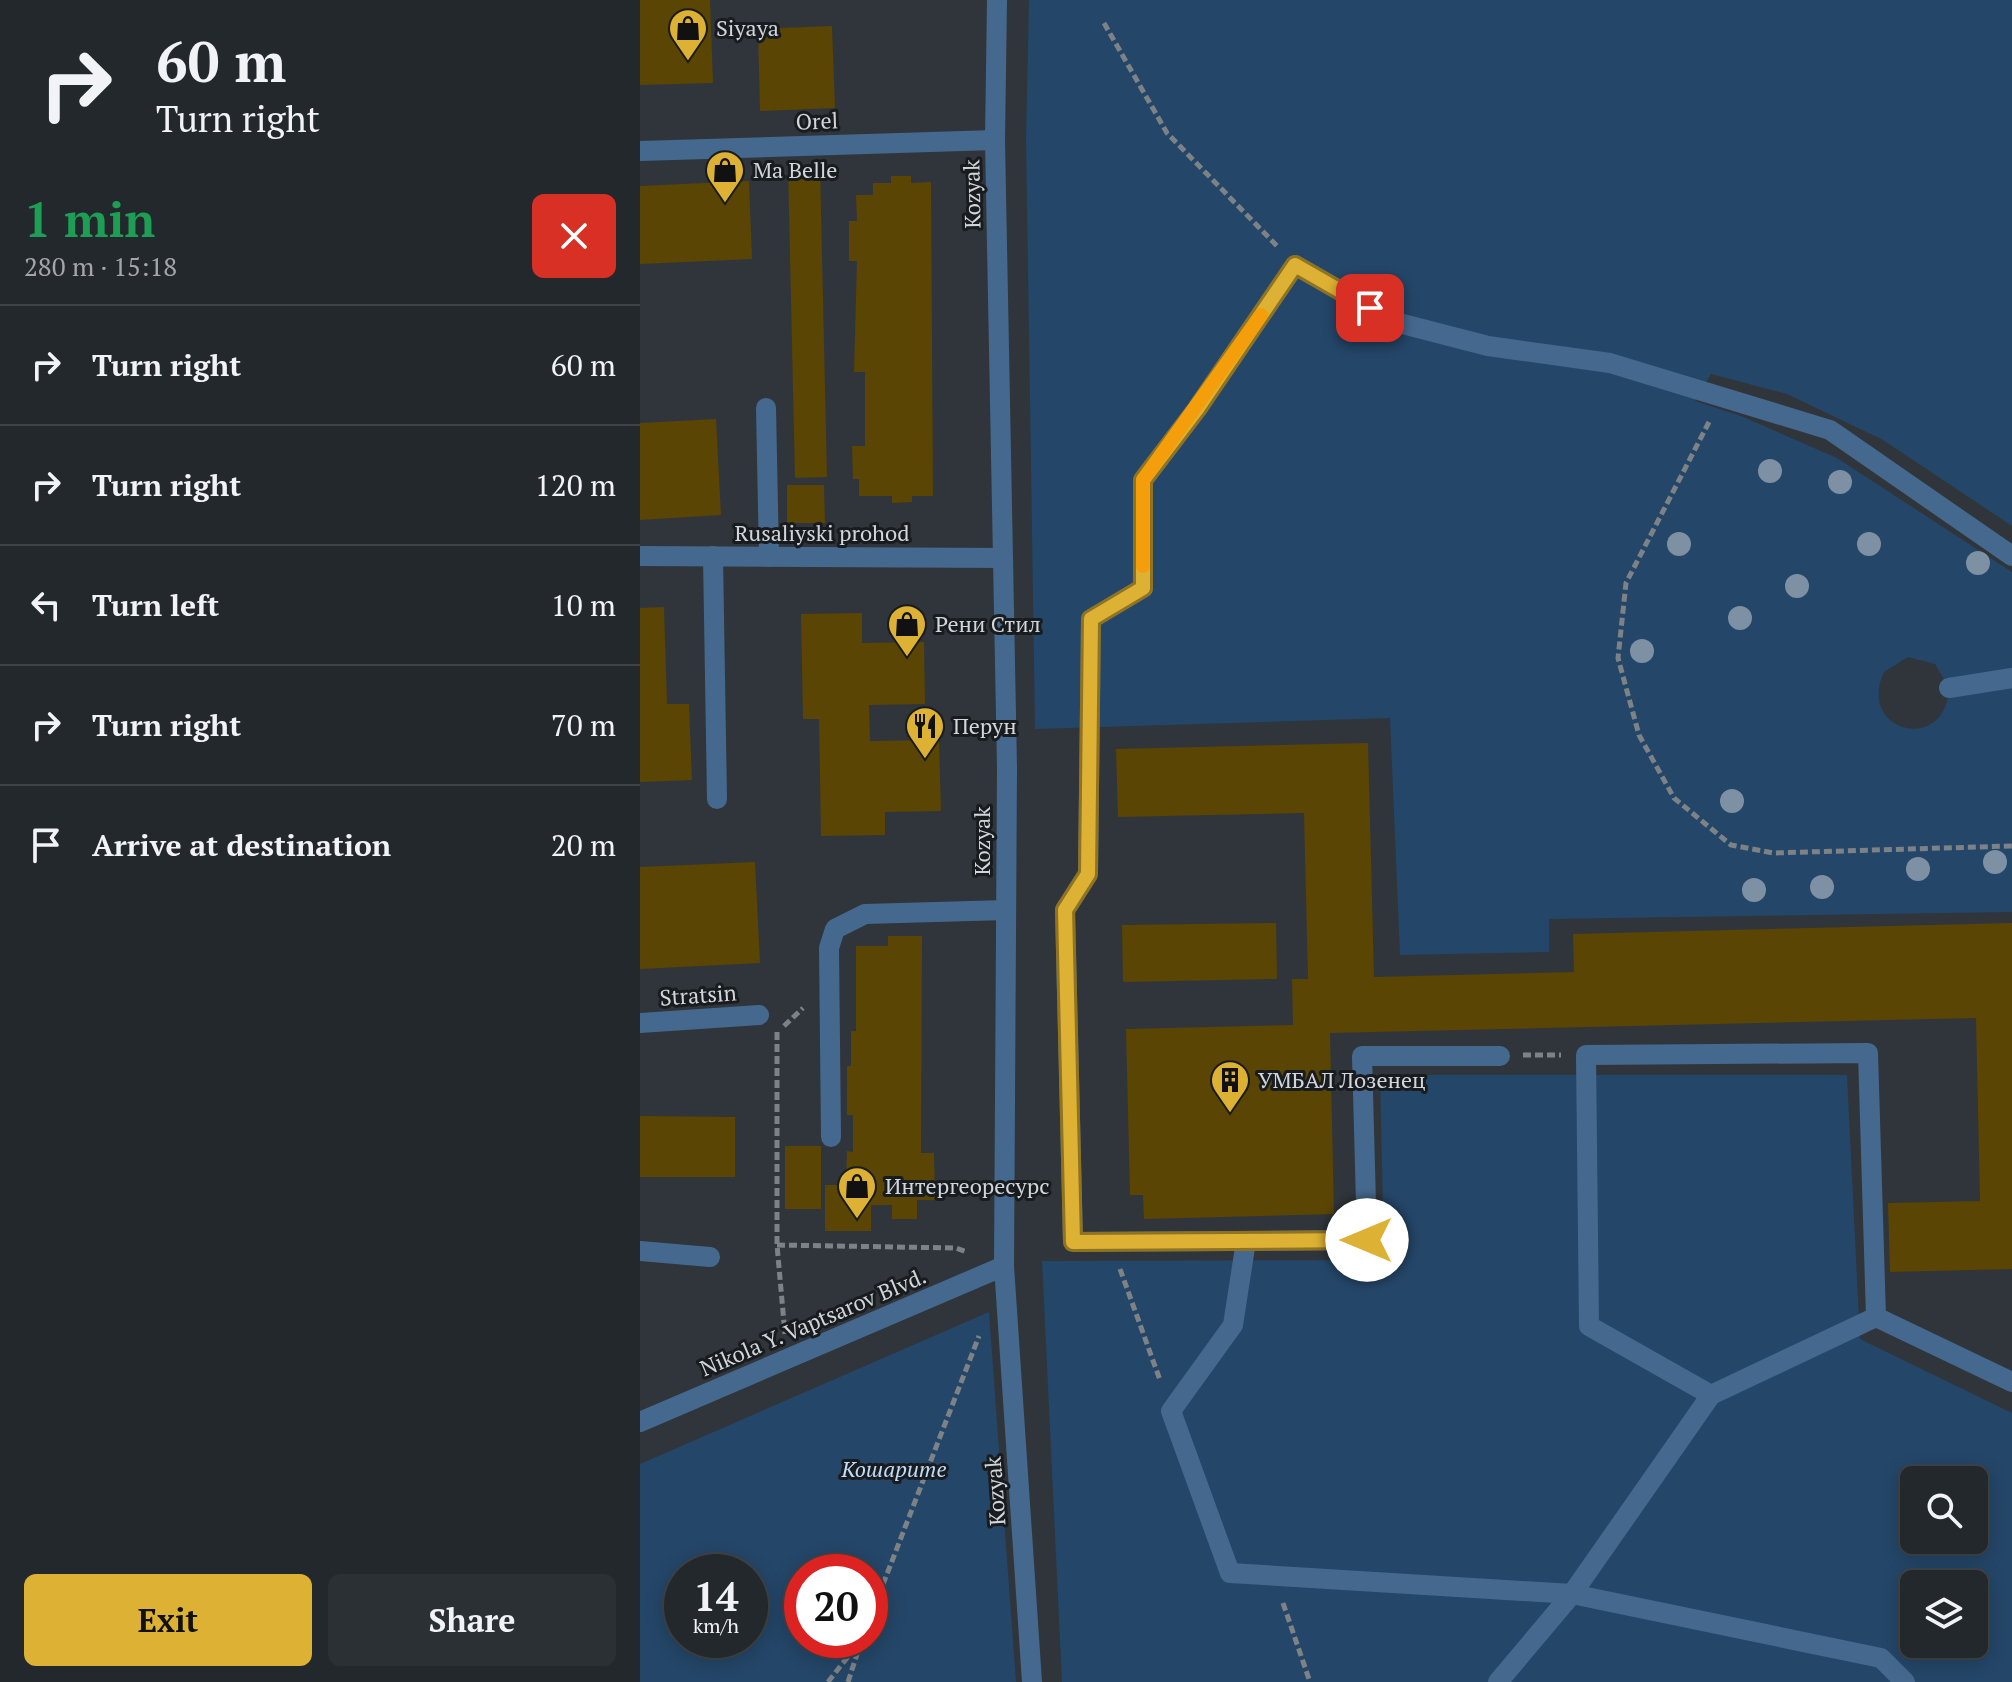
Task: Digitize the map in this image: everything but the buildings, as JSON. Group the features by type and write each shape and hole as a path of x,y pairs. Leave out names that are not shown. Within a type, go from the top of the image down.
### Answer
{"street":[{"name":"Kozyak","path":"997,0 995,140 1006,910 1004,1266 1032,1682"},
{"name":"Orel","path":"640,151 995,140"},
{"path":"1500,1056 1362,1056 1367,1240 1073,1242 1065,910 1088,874 1091,619 1143,588 1143,480 1197,409 1295,265 1395,322 1488,346 1610,363 1830,430 2012,556"},
{"path":"766,408 769,557"},
{"name":"Rusaliyski prohod","path":"640,556 1003,558"},
{"path":"713,556 717,799"},
{"path":"1949,688 2012,678"},
{"path":"831,1137 829,948 835,929 865,914 1006,910"},
{"name":"Stratsin","path":"640,1023 759,1015"},
{"path":"1711,1395 1589,1326 1586,1055 1868,1053 1876,1317"},
{"path":"1246,1241 1233,1325 1171,1411 1230,1573 1572,1594 1881,1658 1905,1682"},
{"path":"640,1251 710,1257"},
{"name":"Nikola Y. Vaptsarov Blvd.","path":"640,1422 1004,1266"},
{"path":"1876,1317 2012,1382"},
{"path":"1498,1682 1572,1594 1711,1395 1876,1317"}],"path":[{"path":"1104,23 1167,133 1295,265"},
{"path":"1723,396 1626,583 1618,658 1639,735 1674,798 1731,845 1773,853 2012,846"},
{"path":"777,1032 777,1245 788,1358"},
{"path":"1500,1056 1586,1055"},
{"path":"1110,1241 1171,1411"},
{"path":"777,1245 956,1248 1004,1266"},
{"path":"888,1571 983,1326"},
{"path":"1273,1575 1310,1682"},
{"path":"828,1682 847,1658"},
{"path":"848,1682 856,1658"}],"green space":[{"path":"1029,0 2012,0 2012,526 1883,440 1787,394 1711,374 1695,401 1741,416 1837,458 2012,572 2012,912 1549,919 1549,952 1400,955 1390,718 1035,729 1026,139","holes":["1908,657 1935,664 1949,688 1944,709 1934,722 1920,728 1905,728 1891,721 1882,709 1879,693 1884,672"]},
{"path":"1380,1075 1847,1075 1860,1339 2012,1413 2012,1682 1062,1682 1042,1261 1384,1260"},
{"name":"Кошарите","path":"989,1312 1016,1682 640,1682 640,1464"}],"slow traffic":[{"path":"1143,566 1143,480 1197,409 1261,315"}],"place":[{"name":"Siyaya","path":"688,62"},
{"name":"Ma Belle","path":"725,204"},
{"name":"Рени Стил","path":"907,658"},
{"name":"Перун","path":"925,760"},
{"name":"УМБАЛ Лозенец","path":"1230,1114"},
{"name":"Интергеоресурс","path":"857,1220"}],"route":[{"path":"1367,1240 1073,1242 1065,910 1088,874 1091,619 1143,588 1143,480 1197,409 1295,265 1370,308"}]}
